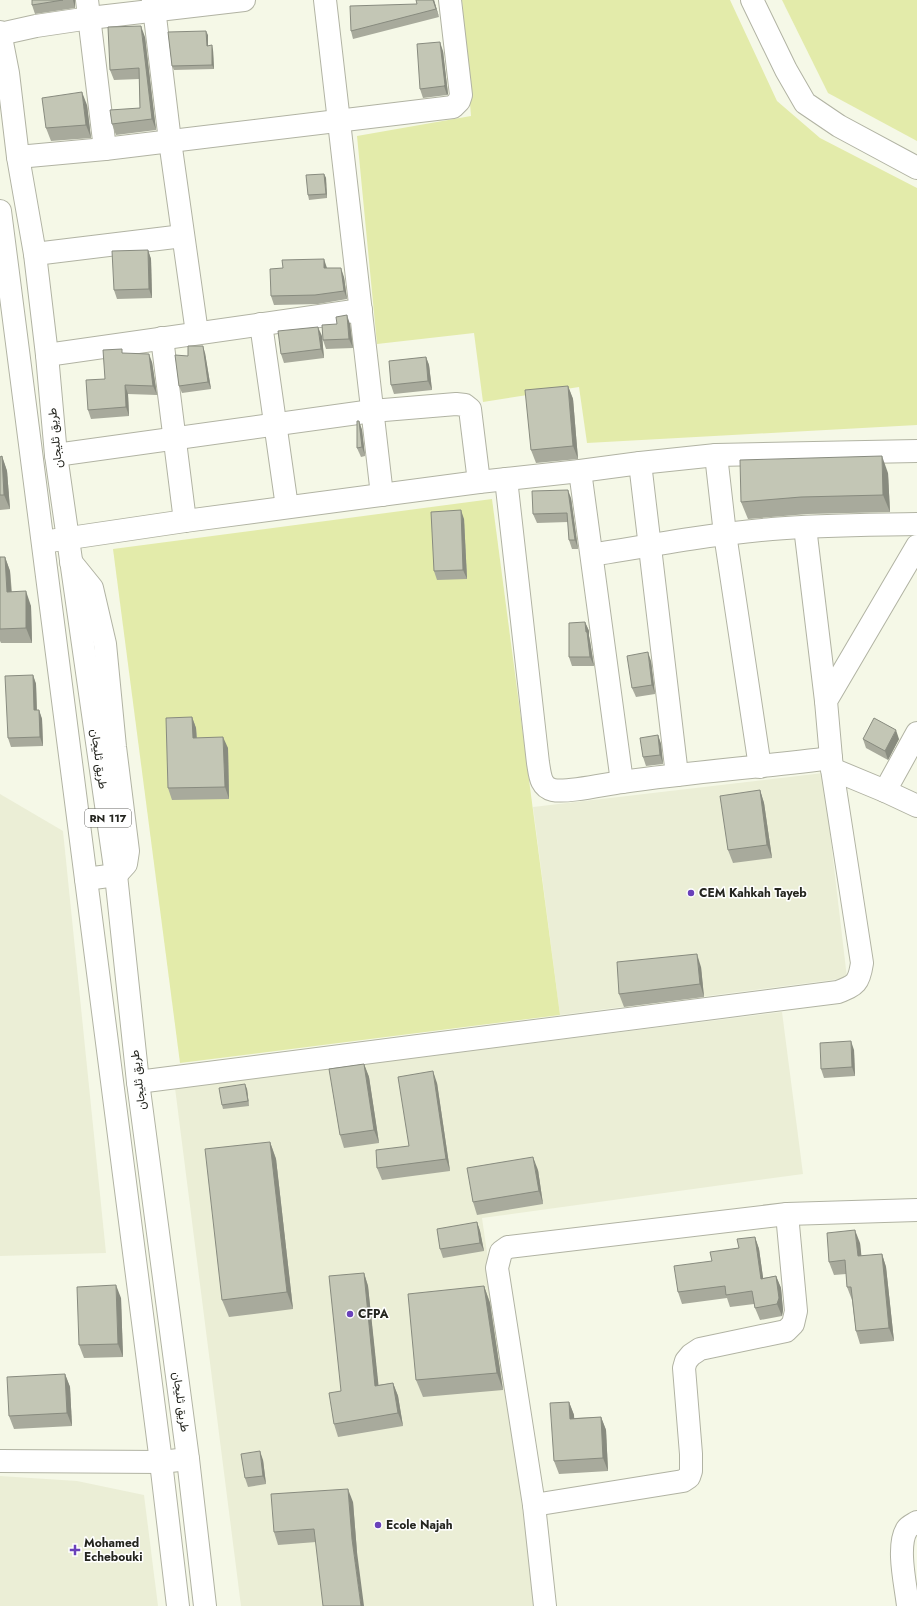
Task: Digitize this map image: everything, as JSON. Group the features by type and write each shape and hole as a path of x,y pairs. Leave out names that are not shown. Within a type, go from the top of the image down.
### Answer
{"street":[{"path":"0,33 36,26 89,9 244,0"},
{"path":"326,0 382,495"},
{"path":"18,157 105,149 453,107 459,101 461,94 450,0"},
{"path":"752,0 786,70 805,103 839,126 917,168"},
{"path":"154,6 170,141 197,333"},
{"path":"89,9 105,149"},
{"name":"طريق ثليجان","path":"0,33 8,73 18,157 35,254 47,355 56,455 116,875 138,1082 188,1459 204,1606"},
{"name":"طريق ثليجان","path":"0,211 161,1462 178,1606"},
{"path":"35,254 183,236"},
{"path":"47,355 361,310"},
{"path":"261,324 287,507"},
{"path":"162,338 185,521"},
{"path":"56,455 372,411 456,404 465,405 470,409 479,482"},
{"path":"43,542 287,507 640,463 716,455 917,450"},
{"path":"716,455 725,534 760,767"},
{"path":"640,463 678,775"},
{"path":"580,471 622,782"},
{"path":"506,479 538,763 542,781 546,788 565,790 678,775 760,767 831,764 917,806"},
{"path":"592,555 725,534 805,527 917,524"},
{"path":"138,1082 838,992 853,986 860,977 862,964 831,764 826,701 805,527"},
{"path":"826,701 917,546"},
{"path":"885,791 917,733"},
{"path":"86,878 116,875"},
{"path":"545,1606 534,1505 497,1268 501,1252 508,1247 787,1214 917,1210"},
{"path":"534,1505 683,1481 689,1477 691,1471 691,1454 683,1375 686,1361 691,1355 700,1349 786,1331 793,1324 796,1311 787,1214"},
{"path":"0,1461 161,1462 188,1459"},
{"path":"908,1606 902,1558 903,1539 908,1528 917,1522"}],"shaded area":[{"name":"CEM Kahkah Tayeb","path":"823,773 847,978 560,1015 533,807"},
{"path":"0,794 63,831 106,1253 0,1256"},
{"name":"CFPA","path":"782,1012 803,1174 482,1218 510,1411 535,1606 241,1606 175,1088"},
{"name":"Mohamed Echebouki","path":"0,1476 77,1481 144,1495 158,1606 0,1606"}],"green space":[{"path":"462,0 730,0 777,101 820,138 917,188 917,425 587,443 579,387 483,402 474,333 377,344 357,136 471,116"},
{"path":"782,0 917,0 917,141 828,93"},
{"path":"492,499 560,1015 180,1063 113,549"}],"building":[{"path":"32,0 63,0 32,5"},
{"path":"416,0 433,0 436,9 351,31 350,6 417,4"},
{"path":"141,26 152,119 112,124 110,110 140,108 139,68 110,70 108,27"},
{"path":"206,31 207,46 212,45 212,65 172,66 168,32"},
{"path":"440,42 445,85 420,89 417,44"},
{"path":"82,92 86,125 46,128 42,98"},
{"path":"324,174 326,194 308,195 306,175"},
{"path":"148,250 149,289 114,290 112,251"},
{"path":"324,259 324,268 341,268 344,291 315,295 271,296 270,269 283,268 282,260"},
{"path":"347,315 349,339 323,340 322,325 337,324 336,317"},
{"path":"318,327 321,349 281,354 278,331"},
{"path":"188,346 203,346 208,382 179,386 175,355 188,356"},
{"path":"122,349 122,353 149,354 153,386 125,385 126,407 88,410 86,380 105,379 103,350"},
{"path":"426,357 428,381 391,385 389,361"},
{"path":"568,386 573,446 531,450 525,390"},
{"path":"357,421 359,421 362,447 357,448"},
{"path":"2,456 4,495 0,495 0,457"},
{"path":"882,456 883,495 801,497 741,502 740,460"},
{"path":"568,490 575,540 569,540 567,513 533,514 532,491"},
{"path":"461,510 463,570 434,571 431,512"},
{"path":"0,557 5,557 7,592 26,591 26,628 0,629"},
{"path":"585,622 590,657 569,657 569,623"},
{"path":"648,652 652,685 632,688 627,656"},
{"path":"33,675 34,710 39,710 40,737 8,738 5,676"},
{"path":"192,717 193,738 223,737 225,787 168,788 166,718"},
{"path":"874,718 896,730 885,751 863,739"},
{"path":"658,735 660,755 643,757 640,738"},
{"path":"760,790 767,845 728,850 720,796"},
{"path":"697,954 700,984 619,994 617,962"},
{"path":"851,1041 852,1067 821,1069 820,1043"},
{"path":"364,1064 374,1130 340,1135 329,1069"},
{"path":"433,1071 446,1159 377,1168 376,1150 409,1146 398,1077"},
{"path":"245,1084 248,1101 222,1105 219,1088"},
{"path":"270,1142 287,1292 222,1300 205,1149"},
{"path":"533,1157 539,1191 473,1202 467,1168"},
{"path":"477,1222 480,1243 440,1249 437,1229"},
{"path":"855,1230 858,1256 882,1254 889,1328 856,1331 851,1287 847,1287 845,1260 829,1262 827,1233"},
{"path":"755,1237 761,1279 776,1276 779,1298 777,1304 755,1308 752,1291 726,1295 725,1286 678,1292 674,1266 712,1261 710,1252 739,1248 737,1239"},
{"path":"364,1273 375,1386 393,1383 398,1413 334,1424 329,1393 341,1391 329,1276"},
{"path":"116,1285 118,1344 79,1345 77,1287"},
{"path":"484,1286 497,1373 416,1380 408,1294"},
{"path":"65,1374 67,1413 9,1416 7,1377"},
{"path":"569,1402 570,1419 601,1417 603,1458 554,1461 550,1403"},
{"path":"260,1451 263,1476 245,1478 241,1454"},
{"path":"348,1489 352,1539 361,1606 323,1606 314,1529 274,1532 271,1494"}],"place":[{"name":"CEM Kahkah Tayeb","path":"691,893"},
{"name":"CFPA","path":"350,1314"},
{"name":"Ecole Najah","path":"378,1525"},
{"name":"Mohamed Echebouki","path":"75,1550"}]}
